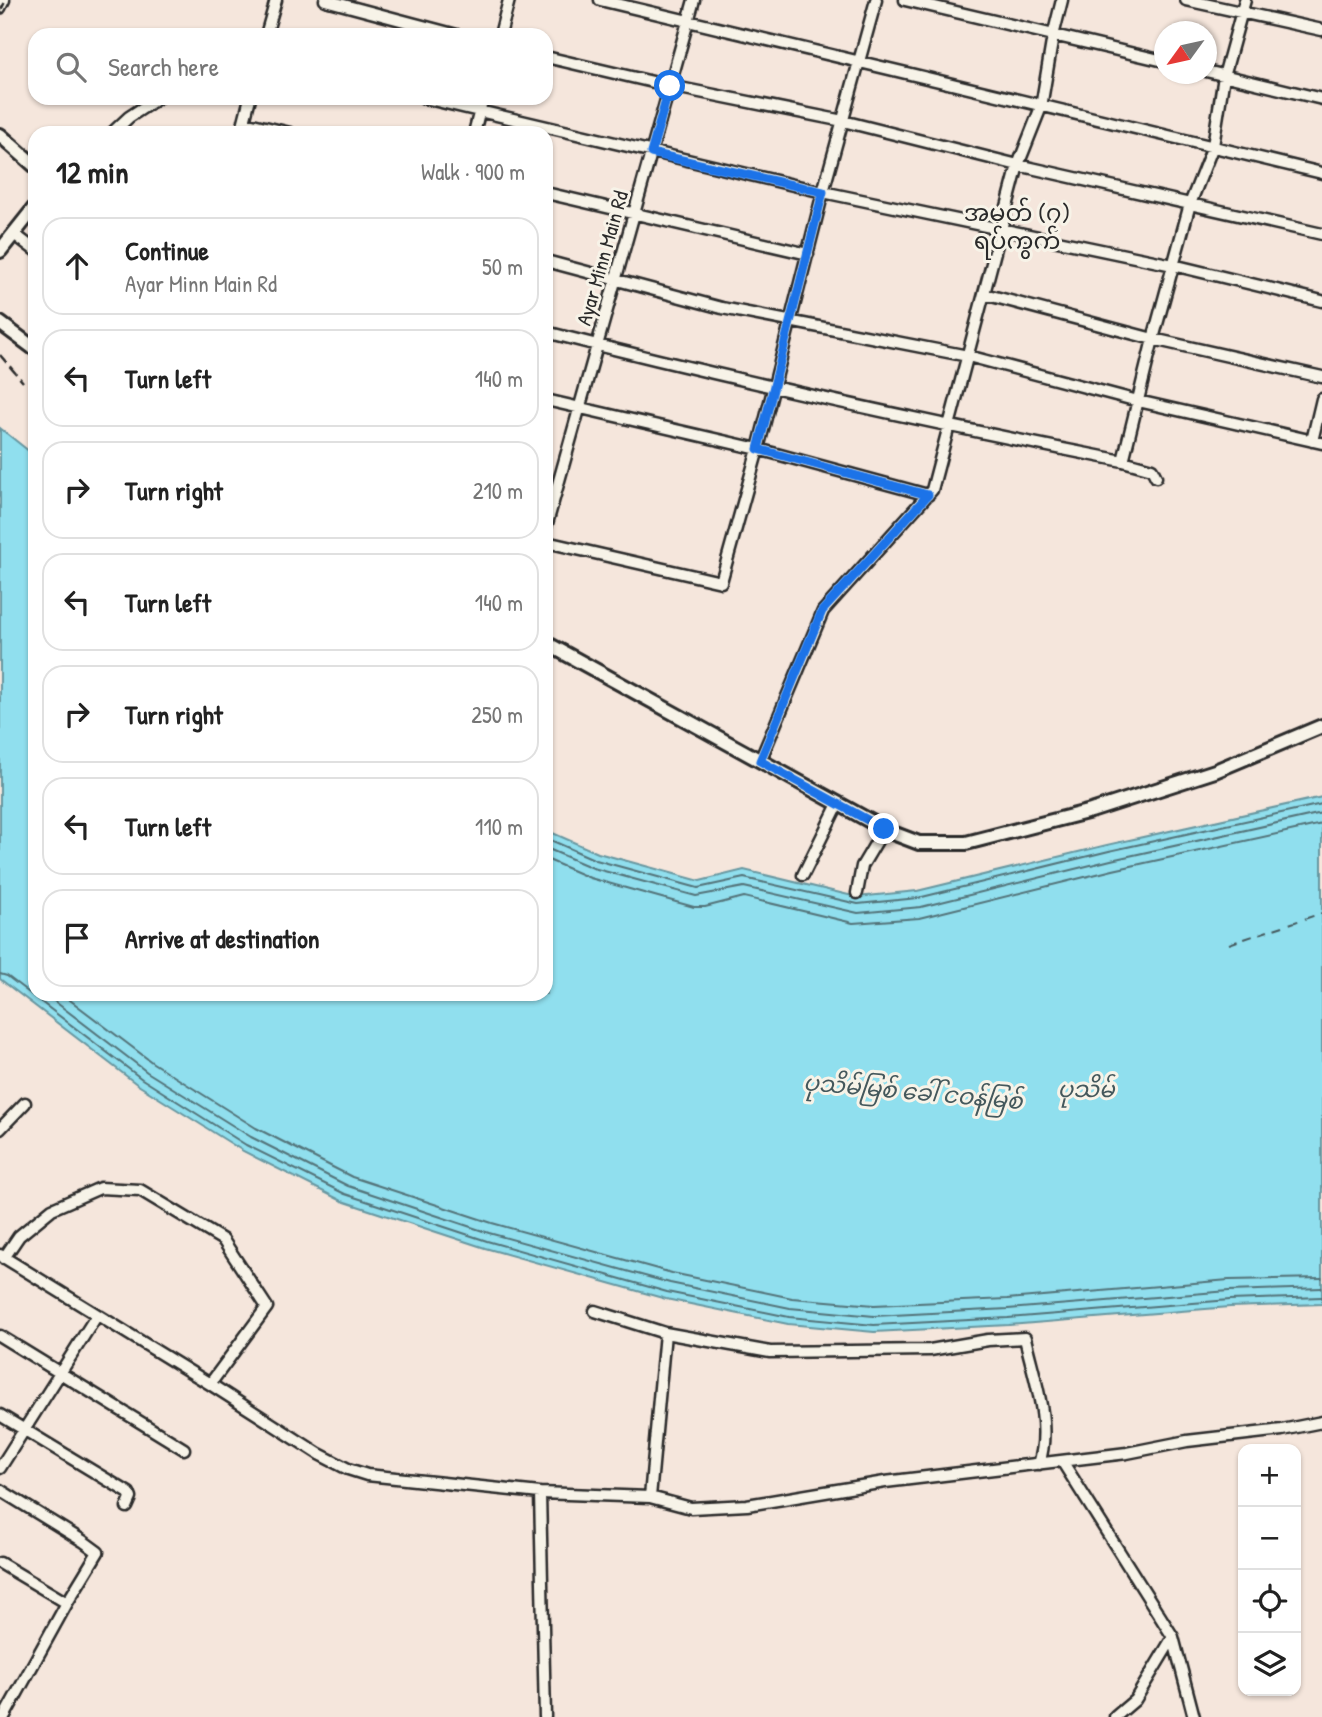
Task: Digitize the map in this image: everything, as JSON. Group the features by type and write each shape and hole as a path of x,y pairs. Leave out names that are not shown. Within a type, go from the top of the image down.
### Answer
{"street":[{"path":"0,8 4,0"},
{"path":"268,28 276,0"},
{"path":"325,0 431,28"},
{"path":"502,28 509,0"},
{"path":"600,0 1322,173"},
{"name":"Ayar Minn Main Rd","path":"553,502 694,0"},
{"path":"553,544 721,582 876,0"},
{"path":"905,0 1154,59"},
{"path":"760,761 822,611 932,490 1018,165 1041,107 1062,0"},
{"path":"1186,0 1322,30"},
{"path":"1123,461 1190,204 1213,146 1224,76 1245,0"},
{"path":"553,59 670,86 843,121 1018,165 1322,234"},
{"path":"1217,74 1322,99"},
{"path":"120,126 148,105"},
{"path":"243,126 248,105"},
{"path":"452,105 538,126"},
{"path":"476,126 482,105"},
{"path":"553,130 823,192 1173,265 1322,302"},
{"path":"0,135 28,160"},
{"path":"553,195 808,254"},
{"path":"0,251 28,216"},
{"path":"14,234 28,245"},
{"path":"553,263 722,308 968,356 1138,401 1317,442 1322,399"},
{"path":"984,294 1153,339 1322,377"},
{"path":"0,323 28,344"},
{"path":"553,334 773,388 949,427 1123,461 1152,469 1156,477"},
{"path":"553,402 758,449 928,495"},
{"path":"553,647 884,829 919,842 966,843 1091,811 1215,771 1322,726"},
{"path":"803,875 838,804"},
{"path":"857,893 862,866 884,829"},
{"path":"0,1129 25,1103"},
{"path":"210,1384 267,1307 223,1240 140,1190 100,1188 52,1209 19,1236 2,1256 319,1454 367,1475 540,1493 650,1497 691,1508 747,1505 885,1482 1127,1453 1199,1439 1282,1430 1322,1422"},
{"path":"595,1311 665,1333 770,1352 930,1350 988,1340 1025,1338 1040,1399 1044,1441 1039,1464"},
{"path":"0,1468 97,1315"},
{"path":"650,1497 665,1333"},
{"path":"0,1336 184,1449"},
{"path":"0,1415 129,1493 131,1498 127,1507"},
{"path":"1062,1461 1173,1637 1194,1717"},
{"path":"0,1490 98,1552 4,1717"},
{"path":"540,1493 545,1717"},
{"path":"0,1563 67,1603"},
{"path":"1115,1717 1135,1700 1173,1637"}],"water":[{"name":"ပုသိမ်","path":"0,428 28,450 28,1001 0,979"},
{"name":"ပုသိမ်","path":"1322,797 1322,1304 1230,1307 1009,1325 874,1332 788,1324 666,1299 485,1248 342,1201 243,1151 138,1085 29,1001 553,1001 553,833 598,853 700,881 744,870 857,897 917,891"}],"ferry route":[{"path":"1229,944 1322,913"}],"railway":[{"path":"0,12 6,0"},
{"path":"0,355 23,382"}],"district":[{"name":"အမှတ် (၇) ရပ်ကွက်","path":"1017,226"}],"route":[{"path":"670,86 651,153 823,192 758,449 928,495 822,611 760,761 884,829"}],"water label":[{"name":"ပုသိမ်မြစ် ခေါ် ငဝန်မြစ်","path":"913,1091"}]}
